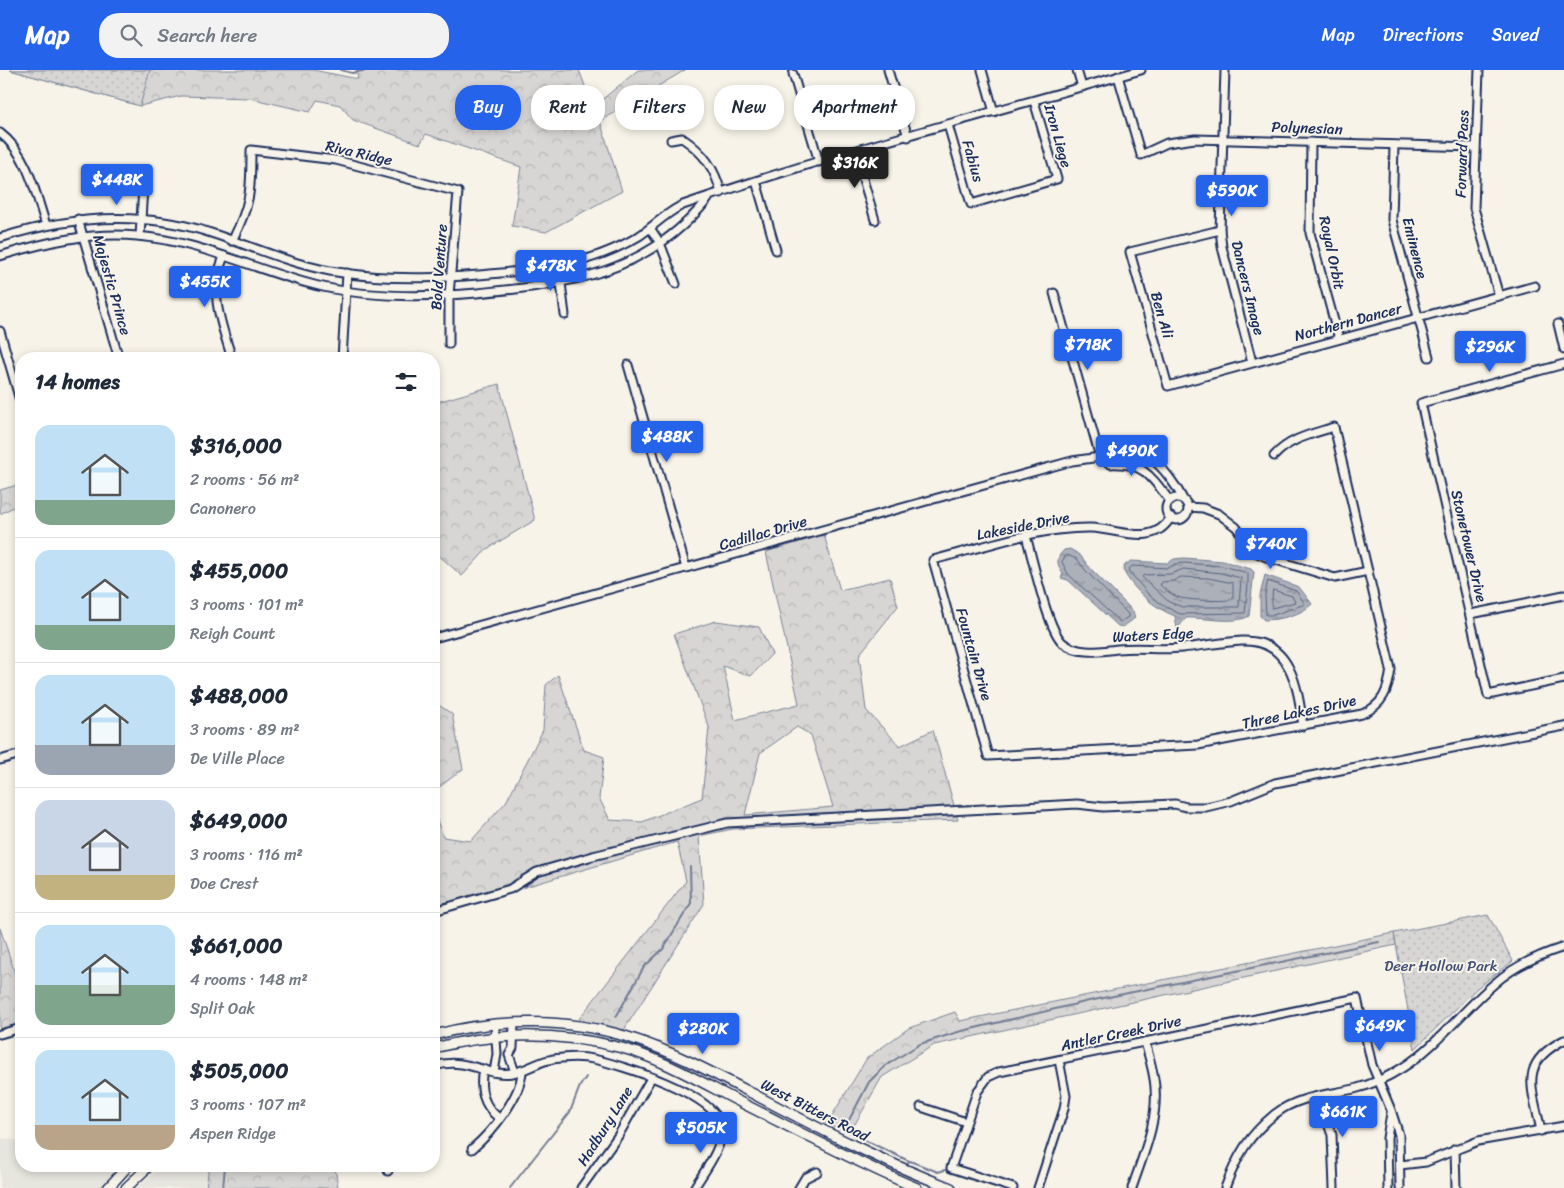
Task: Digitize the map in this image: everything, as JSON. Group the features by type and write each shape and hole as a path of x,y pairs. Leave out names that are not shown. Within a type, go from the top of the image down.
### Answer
{"main road":[{"name":"West Bitters Road","path":"440,1033 461,1028 514,1023 590,1028 627,1037 667,1051 862,1150 951,1188"},
{"name":"West Bitters Road","path":"440,1047 475,1039 514,1036 558,1037 622,1048 656,1060 856,1161 917,1188"},
{"path":"622,1048 627,1037"},
{"path":"856,1161 862,1150"},
{"path":"108,1188 123,1172"},
{"path":"126,1188 143,1172"}],"street":[{"path":"888,70 908,137"},
{"path":"982,70 994,112"},
{"path":"1077,70 1082,87"},
{"path":"0,238 46,225 78,219 142,218 180,224 288,261 347,273 413,278 556,266 591,258 615,248 650,228 679,206 819,162 1141,70"},
{"name":"Dancers Image","path":"1225,70 1220,230 1222,247 1252,362"},
{"name":"Forward Pass","path":"1479,70 1474,208 1499,296"},
{"path":"793,74 819,162"},
{"name":"Polynesian","path":"1118,76 1141,155 1176,141 1222,139 1475,147"},
{"name":"Iron Liege","path":"971,204 1057,179 1034,101"},
{"name":"Fabius","path":"948,126 971,204"},
{"path":"0,133 18,150 24,160 46,225"},
{"path":"671,140 682,138 701,152 713,169 721,193"},
{"name":"Royal Orbit","path":"1310,142 1310,233 1339,339"},
{"name":"Eminence","path":"1394,145 1392,220 1429,357"},
{"name":"Riva Ridge","path":"232,241 246,215 249,202 251,150 336,160 458,192"},
{"path":"855,152 875,220"},
{"path":"140,236 144,171"},
{"path":"756,181 776,250"},
{"name":"Bold Venture","path":"449,344 449,294 458,192"},
{"path":"0,256 60,240 84,237 140,236 176,241 284,278 346,291 374,294 449,294 544,287 596,274 622,264 660,243 690,221 708,198"},
{"name":"Majestic Prince","path":"78,219 117,352"},
{"path":"650,228 660,243 676,284"},
{"name":"Ben Ali","path":"1168,386 1130,252 1220,230"},
{"path":"224,256 217,275 215,299 230,352"},
{"path":"556,266 562,283 565,315"},
{"path":"342,352 347,273"},
{"name":"Northern Dancer","path":"1168,386 1535,286"},
{"path":"1054,293 1100,457 1110,464 1128,464 1144,470 1170,501"},
{"path":"1558,324 1564,348"},
{"path":"0,331 15,383"},
{"name":"Stonetower Drive","path":"1564,364 1421,403 1471,614 1488,695 1564,679"},
{"path":"628,365 686,568"},
{"name":"Three Lakes Drive","path":"988,756 1198,745 1303,726 1362,714 1372,710 1385,695 1391,668 1334,427 1295,440 1283,447 1274,456"},
{"path":"1100,457 1109,449 1129,448 1142,451 1175,484 1188,507 1183,518 1176,519 1171,517 1167,511 1170,501"},
{"path":"1128,464 1129,448"},
{"name":"Cadillac Drive","path":"440,636 1064,463 1100,457"},
{"path":"1152,478 1162,470"},
{"path":"1170,501 1179,498 1183,499"},
{"path":"1188,507 1203,508 1227,519 1252,549 1266,557 1335,578 1368,571"},
{"name":"Lakeside Drive","path":"933,560 1026,536 1077,528 1103,529 1141,536 1150,535 1164,526 1171,517"},
{"name":"Waters Edge","path":"1026,536 1051,624 1063,642 1081,651 1184,648 1242,641 1259,643 1282,657 1291,668 1303,726"},
{"name":"Fountain Drive","path":"933,560 988,756"},
{"path":"1471,614 1564,595"},
{"path":"440,909 510,889 537,872 593,856 727,823 1077,804 1103,807 1175,804 1186,807 1206,807 1231,801 1275,783 1564,726"},
{"path":"0,760 15,756"},
{"path":"1225,1188 1242,1149 1259,1130 1287,1106 1377,1081 1415,1059 1494,983 1543,954 1564,947"},
{"name":"Antler Creek Drive","path":"1013,1188 951,1168 977,1092 988,1077 999,1072 1357,998 1377,1081"},
{"path":"497,1054 502,1057 509,1055 512,1051 514,1023"},
{"path":"494,1072 497,1054 495,1024"},
{"path":"0,1034 15,1030"},
{"path":"1541,1131 1531,1072 1536,1061 1564,1040"},
{"path":"1132,1188 1155,1112 1155,1087 1145,1042"},
{"path":"472,1150 482,1141 519,1090 519,1071 509,1055"},
{"path":"440,1065 451,1063 467,1064 494,1072 519,1071 546,1059 591,1058 651,1078 707,1106 714,1112 720,1124 721,1136 718,1147 694,1188"},
{"path":"1038,1188 1064,1109 1066,1096 1059,1060"},
{"path":"483,1069 486,1104 500,1118"},
{"name":"Hadbury Lane","path":"581,1188 618,1136 651,1078"},
{"path":"1377,1081 1391,1110 1399,1135 1400,1188"},
{"path":"1318,1096 1332,1135 1334,1188"},
{"path":"921,1107 966,1122"},
{"path":"1388,1188 1387,1138 1391,1110"},
{"path":"1400,1165 1426,1162 1478,1141 1564,1126"},
{"path":"1455,1149 1456,1188"},
{"path":"799,1188 804,1178 816,1172"}],"shaded area":[{"path":"0,1138 15,1140 15,1172 116,1172 102,1188 0,1188"},
{"path":"154,1172 211,1172 211,1188 137,1188"}],"green space":[{"path":"10,70 313,70 358,79 356,70 579,70 585,85 531,85 531,130 603,130 622,191 546,232 512,226 521,167 426,134 420,144 353,120 340,105 317,100 310,112 249,98 181,96 140,106"},
{"path":"10,70 150,70 140,106"},
{"path":"638,70 685,70 660,85 620,85"},
{"path":"615,89 615,112 605,118 605,97"},
{"path":"499,384 535,520 487,549 462,576 440,556 440,401"},
{"path":"15,486 15,506 0,514 0,490"},
{"path":"824,535 840,590 890,578 898,606 859,655 866,710 900,746 933,730 958,820 733,829 699,836 704,904 624,1030 575,1024 686,881 677,842 440,912 440,829 443,837 471,841 506,802 543,730 546,685 558,675 584,750 604,757 599,798 610,820 642,822 702,798 709,727 674,634 716,621 759,627 772,654 751,676 723,666 735,720 799,704 766,552","holes":["797,727 811,735 833,807 745,815 760,753"]},
{"path":"440,706 452,714 463,769 440,786"},
{"name":"Deer Hollow Park","path":"1488,915 1513,961 1477,988 1415,1049 1394,933"},
{"path":"0,928 15,973 15,1035 0,1039"},
{"path":"1394,933 1396,945 934,1045 882,1077 855,1124 838,1129 824,1122 830,1119 867,1058 909,1028 955,1012 960,1021"},
{"path":"208,1172 336,1172 338,1188 206,1188"}],"water":[{"path":"1070,549 1080,555 1090,568 1133,611 1135,618 1123,627 1118,626 1068,580 1061,578 1063,574 1058,564 1058,559 1064,550"},
{"path":"1174,559 1223,561 1251,569 1254,572 1249,616 1236,620 1186,618 1177,629 1175,616 1167,613 1145,598 1132,584 1123,570 1125,565 1131,561 1168,563"},
{"path":"1265,575 1299,587 1312,604 1290,616 1264,620 1260,616 1260,595"}],"waterway":[{"path":"341,70 352,73 368,70"},
{"path":"616,1017 644,967 663,949 691,903 690,867"},
{"path":"908,1163 909,1161 854,1135 848,1129 848,1122 869,1082 885,1066 920,1044 958,1032 1089,1001 1379,942"},
{"path":"510,1188 570,1112 580,1086 586,1077"},
{"path":"910,1161 938,1172 945,1170"},
{"path":"223,1188 224,1172"}]}
